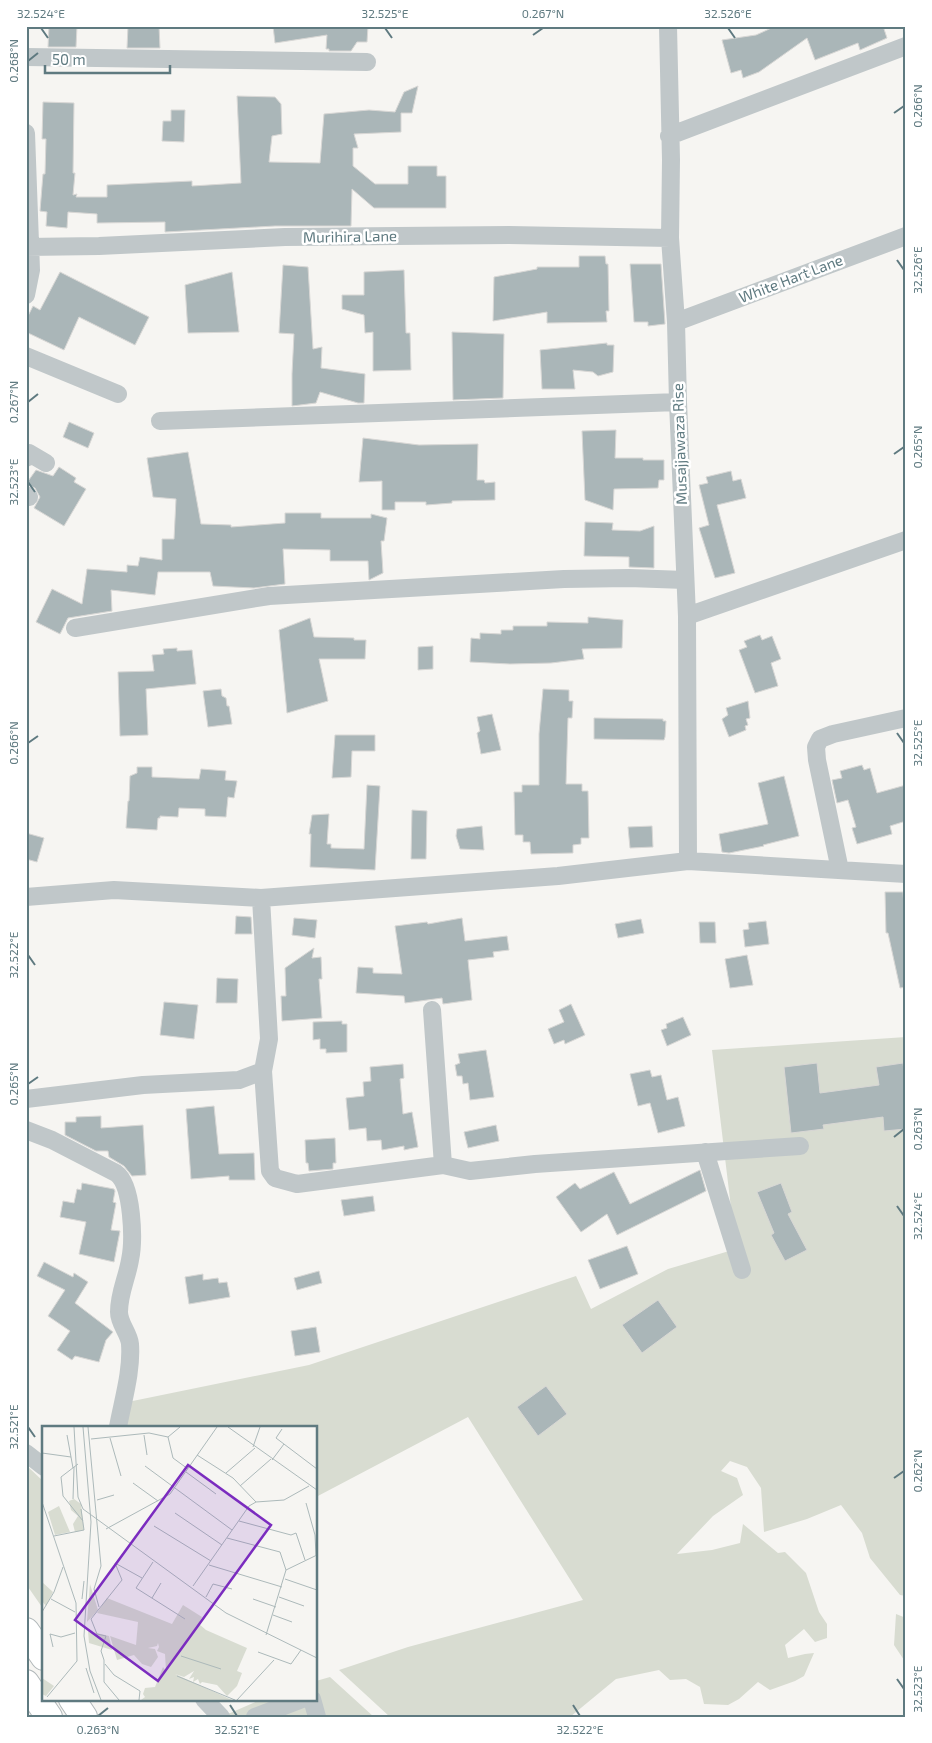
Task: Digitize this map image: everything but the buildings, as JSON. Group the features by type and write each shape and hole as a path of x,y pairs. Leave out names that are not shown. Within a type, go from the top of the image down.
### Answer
{"highway":[{"path":"26,1631 42,1654"},
{"path":"26,1683 49,1717"},
{"path":"73,1700 84,1717"}],"street":[{"name":"Musajjawaza Rise","path":"668,26 671,160 670,238 676,322 687,616 688,861"},
{"path":"669,136 906,46"},
{"path":"26,57 367,62"},
{"path":"26,132 31,270 26,295"},
{"name":"Murihira Lane","path":"29,247 99,246 285,237 509,235 670,238"},
{"name":"White Hart Lane","path":"676,322 906,236"},
{"path":"26,356 118,394"},
{"path":"160,421 678,402"},
{"path":"26,458 29,453 46,463"},
{"path":"687,616 906,540"},
{"path":"75,628 268,596 564,579 629,578 685,580"},
{"path":"840,870 817,760 816,747 820,739 832,734 906,718"},
{"path":"26,897 114,890 261,898 558,876 688,861 906,874"},
{"path":"261,898 269,1039 263,1072 270,1171 275,1178 297,1184 443,1165 470,1171 535,1164 800,1146"},
{"path":"432,1010 443,1165"},
{"path":"26,1099 144,1085 239,1080 263,1072"},
{"path":"26,1130 52,1140 116,1173 120,1176 128,1192 132,1240 131,1259 123,1282 119,1312 130,1343 129,1361 118,1426"},
{"path":"706,1152 742,1270"},
{"path":"26,1453 42,1465"},
{"path":"205,1700 221,1717"},
{"path":"255,1717 299,1700"},
{"path":"312,1700 317,1717"}],"shaded area":[{"path":"906,1037 906,1596 900,1595 870,1558 862,1533 841,1505 807,1519 764,1532 761,1488 747,1467 730,1461 721,1471 737,1478 743,1495 713,1516 677,1554 712,1550 740,1543 743,1524 778,1553 785,1552 806,1573 819,1612 827,1624 827,1638 815,1642 804,1629 785,1645 788,1658 814,1653 804,1676 770,1690 758,1682 739,1699 728,1705 704,1704 700,1687 686,1679 670,1680 659,1670 616,1679 570,1717 390,1717 339,1670 408,1647 583,1600 468,1417 318,1496 318,1426 118,1426 118,1404 309,1365 576,1276 591,1309 668,1269 736,1249 712,1050"},
{"path":"26,1465 42,1480 42,1607 26,1584"},
{"path":"896,1614 906,1618 906,1663 894,1645"},
{"path":"330,1677 374,1717 221,1717 260,1700 318,1700 318,1680"}]}
